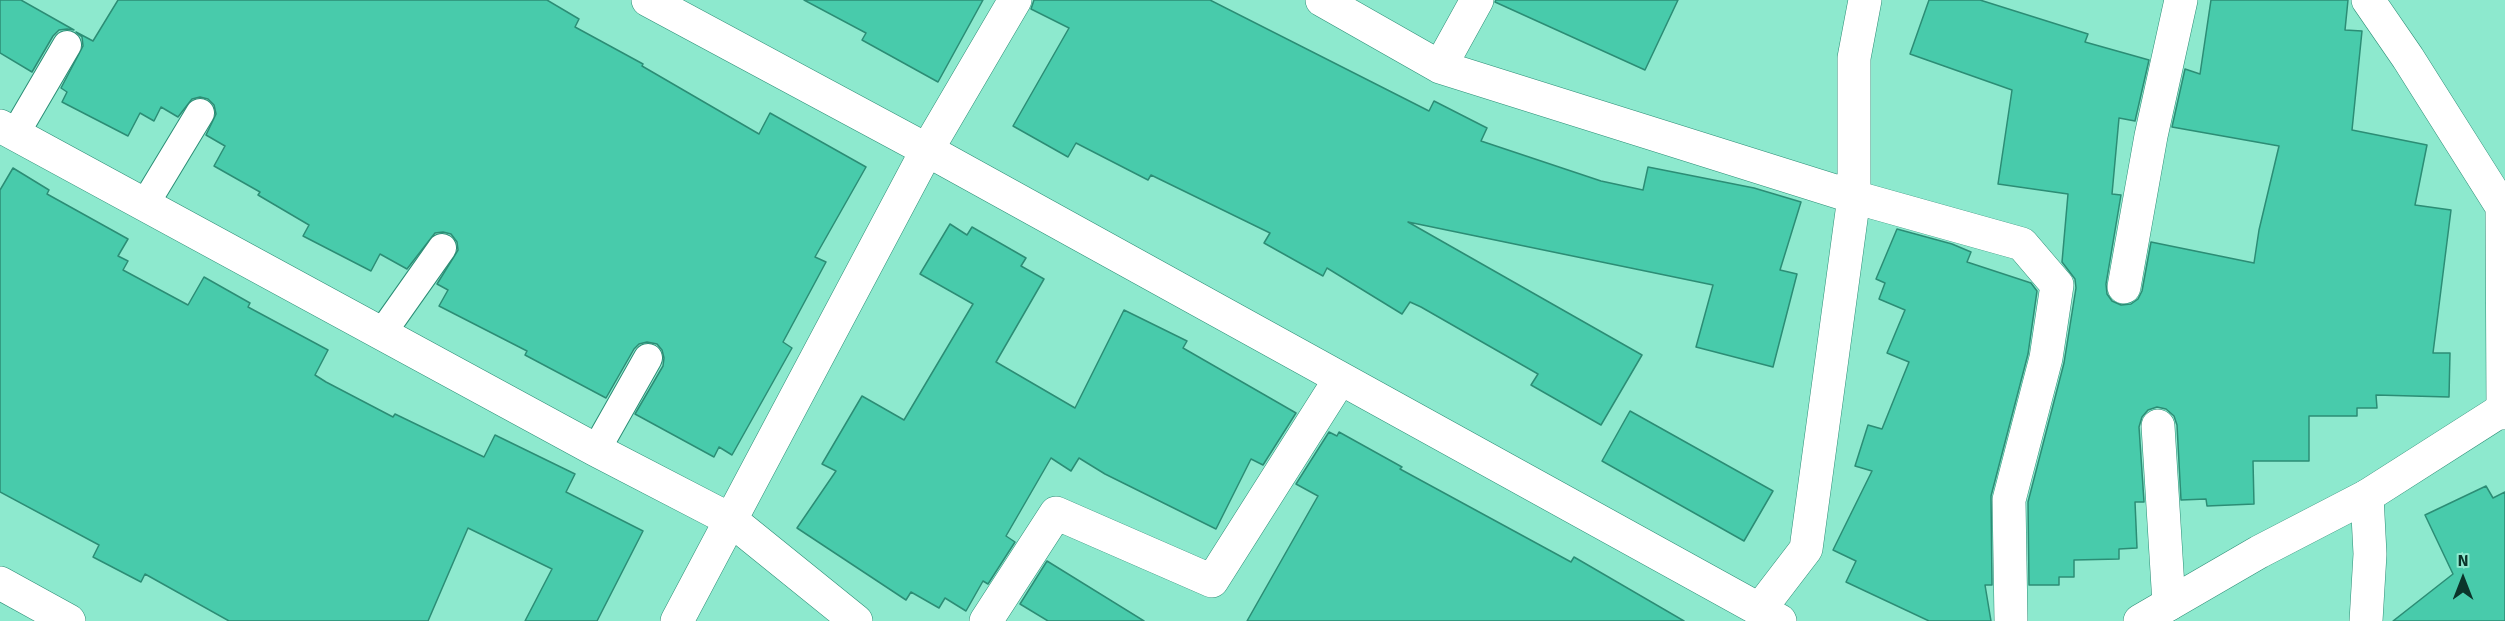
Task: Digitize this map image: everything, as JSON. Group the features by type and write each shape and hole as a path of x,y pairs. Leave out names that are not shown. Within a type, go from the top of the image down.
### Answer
{"street":[{"path":"648,0 927,150 1770,615 1806,549 1854,197 1854,58 1865,0"},
{"path":"677,621 927,150 1015,0"},
{"path":"1322,0 1440,67 1854,197 2022,244 2057,285 2046,358 2009,500 2010,621"},
{"path":"1440,67 1477,0"},
{"path":"2124,287 2151,136 2181,0"},
{"path":"2140,621 2259,552 2367,496 2504,410 2502,207 2408,58 2368,0"},
{"path":"8,130 596,450 731,520 856,621"},
{"path":"986,621 1056,513 1212,580 1341,379"},
{"path":"2158,426 2169,604"},
{"path":"2366,621 2370,554 2367,496"},
{"path":"0,584 69,621"}],"lane":[{"path":"8,130 67,45"},
{"path":"145,204 200,113"},
{"path":"382,333 442,248"},
{"path":"596,450 648,358"}],"building":[{"path":"0,0 21,0 74,30 59,30 53,36 32,72 0,53"},
{"path":"118,0 547,0 579,19 575,27 643,64 642,66 759,134 770,113 866,167 815,257 826,262 783,342 792,348 732,455 719,447 714,457 635,414 663,366 662,350 657,344 647,342 639,344 634,349 606,398 525,355 527,351 439,306 448,290 437,284 458,250 457,242 451,234 435,233 407,269 380,254 371,271 303,236 309,225 258,195 260,192 214,166 225,146 206,135 216,114 214,105 208,99 200,97 192,99 178,117 161,107 154,121 140,113 128,136 62,102 67,92 61,88 83,46 82,37 76,32 93,41"},
{"path":"804,0 983,0 938,82 862,40 866,33"},
{"path":"1034,0 1210,0 1429,111 1434,101 1487,128 1481,141 1601,181 1643,190 1648,167 1754,188 1801,202 1780,270 1797,274 1773,367 1696,347 1713,285 1408,222 1642,355 1601,425 1531,385 1538,374 1421,307 1410,302 1402,314 1327,268 1323,276 1264,243 1270,233 1151,175 1148,180 1076,143 1068,157 1013,126 1069,28 1031,9"},
{"path":"1496,0 1678,0 1645,70 1495,2"},
{"path":"1929,0 1980,0 2088,34 2085,42 2149,60 2135,121 2119,118 2112,194 2121,195 2106,284 2107,294 2112,301 2121,305 2131,304 2138,299 2142,291 2151,242 2254,263 2259,230 2279,146 2172,127 2185,69 2200,74 2211,0 2348,0 2345,30 2362,31 2352,130 2427,145 2415,205 2451,210 2433,353 2450,353 2449,397 2376,395 2377,408 2357,408 2357,416 2309,416 2309,461 2253,461 2254,504 2207,506 2206,499 2181,500 2177,425 2174,416 2166,409 2157,407 2148,410 2142,417 2139,427 2144,502 2135,502 2137,548 2119,549 2119,559 2074,560 2074,577 2059,577 2059,585 2029,585 2028,502 2064,363 2076,288 2075,279 2062,262 2068,194 1998,184 2012,90 1910,54"},
{"path":"13,168 49,190 47,194 128,239 118,256 128,261 123,270 188,305 204,277 250,303 248,307 328,350 315,375 326,382 393,417 395,414 484,457 495,435 575,474 566,492 643,531 597,621 525,621 552,569 468,528 428,621 229,621 145,574 141,582 93,557 99,545 0,492 0,190"},
{"path":"950,224 967,235 972,227 1026,258 1021,266 1044,279 996,362 1075,408 1124,310 1187,341 1183,348 1296,413 1263,465 1251,459 1216,529 1105,474 1079,458 1071,471 1051,458 1006,536 1015,542 988,584 983,581 966,611 945,598 939,608 911,592 906,600 797,528 836,471 822,464 862,396 904,420 973,304 920,274"},
{"path":"1897,229 1952,244 1971,252 1967,262 2031,283 2037,291 2028,354 1991,496 1992,585 1985,585 1991,621 1929,621 1846,582 1856,561 1833,550 1872,471 1855,466 1868,425 1882,429 1909,362 1887,353 1905,310 1879,299 1885,283 1876,279"},
{"path":"1630,411 1773,491 1744,541 1602,461"},
{"path":"1329,432 1337,436 1339,432 1402,467 1400,469 1571,562 1574,557 1684,621 1247,621 1318,496 1296,484"},
{"path":"2486,486 2493,498 2505,492 2505,621 2393,621 2453,574 2425,515"},
{"path":"1047,561 1144,621 1048,621 1020,604"}]}
